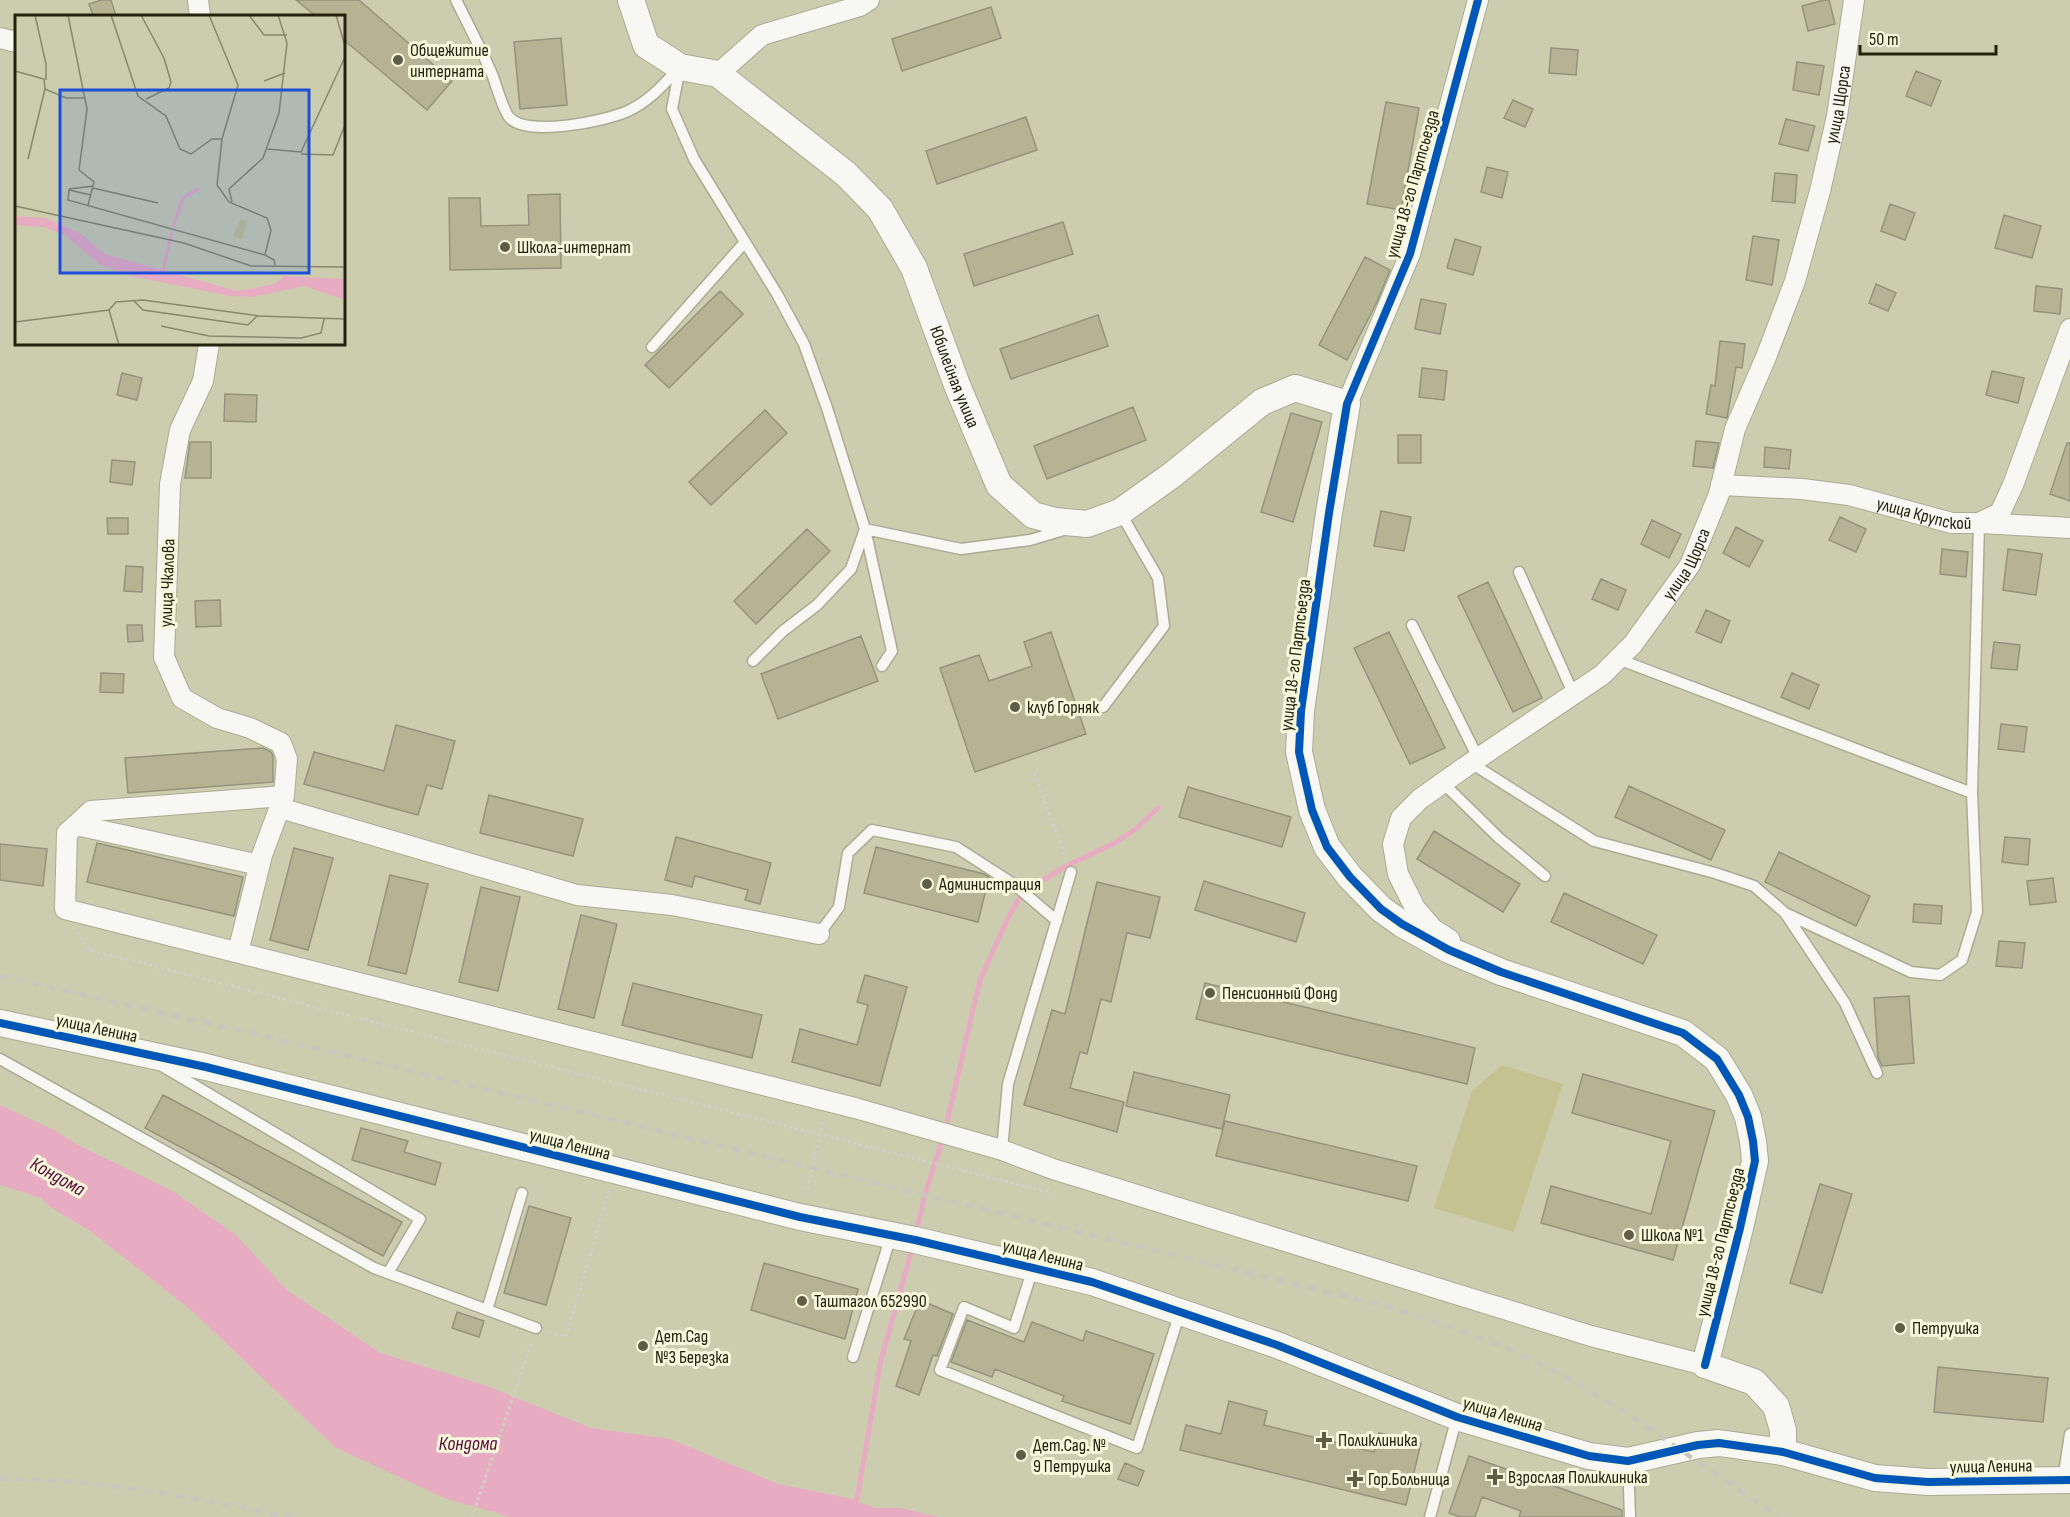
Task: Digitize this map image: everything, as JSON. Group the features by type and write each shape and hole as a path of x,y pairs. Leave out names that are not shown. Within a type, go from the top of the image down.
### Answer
{"street":[{"path":"198,0 200,15"},
{"name":"Юбилейная улица","path":"632,0 646,45 680,67 718,74 846,174 880,209 914,268 957,385 999,485 1033,515 1055,521 1087,524 1120,512 1172,475 1263,402 1295,388 1347,404"},
{"path":"718,74 762,35 860,6 869,0"},
{"name":"улица 18-го Партсьезда","path":"1478,0 1410,254 1347,404 1301,711 1299,752 1312,810 1327,847 1350,877 1381,909 1402,924 1449,950 1501,972 1683,1033 1717,1059 1739,1095 1748,1117 1755,1161 1705,1365"},
{"name":"улица Щорса","path":"1501,972 1433,929 1415,908 1398,874 1393,844 1401,818 1419,799 1602,675 1633,644 1690,565 1721,485 1735,429 1795,281 1820,191 1837,116 1854,0"},
{"path":"0,38 15,42"},
{"name":"улица Крупской","path":"1721,485 1802,489 1849,495 1952,523 1979,523 2000,513 2013,485 2070,329"},
{"name":"улица Чкалова","path":"210,345 203,381 180,430 170,484 164,657 182,698 217,718 250,728 281,743 287,759 282,802"},
{"path":"1979,523 2070,528"},
{"path":"238,952 259,866 282,802"},
{"path":"819,934 672,905 577,895 282,802 91,811 71,829 65,909 827,1101 1002,1150 1053,1170 1591,1336 1705,1365 1754,1382 1776,1406 1784,1430 1783,1452"},
{"path":"71,829 259,866"},
{"name":"улица Ленина","path":"0,1023 250,1078 800,1217 915,1240 1092,1282 1277,1345 1457,1416 1589,1456 1628,1461 1698,1444 1719,1443 1783,1452 1875,1478 1928,1482 2067,1480"}],"lane":[{"path":"456,0 492,73 509,117 524,126 558,127 585,123 627,111 654,95 680,67"},
{"path":"680,67 672,109 694,159 777,294 804,344 827,408 866,529 892,651 882,666"},
{"path":"652,347 745,242"},
{"path":"1103,707 1164,626 1158,578 1120,512"},
{"path":"1785,913 1911,972 1940,975 1962,960 1977,912 1972,793 1979,523"},
{"path":"866,529 961,549 1030,540 1087,524"},
{"path":"753,661 783,631 817,605 851,568 866,529"},
{"path":"1519,572 1573,693"},
{"path":"1412,625 1475,760 1594,842 1715,873 1754,886 1785,913 1845,1004 1877,1073"},
{"path":"1618,659 1972,793"},
{"path":"1443,783 1499,838 1545,876"},
{"path":"819,934 839,907 849,853 872,830 956,847 1015,885 1057,921"},
{"path":"1002,1150 1008,1084 1071,873"},
{"path":"139,1052 420,1219 388,1273"},
{"path":"0,1059 374,1268 487,1310 534,1332"},
{"path":"487,1310 522,1193"},
{"path":"853,1357 891,1236"},
{"path":"1033,1267 1014,1328 964,1307 940,1370 1137,1448 1180,1312"},
{"path":"1430,1517 1457,1416"},
{"path":"2067,1480 2070,1434"},
{"path":"1628,1461 1630,1517"}],"path":[{"path":"1034,773 1071,873"},
{"path":"65,909 89,950 1048,1192 1053,1170"},
{"path":"800,1217 827,1101"},
{"path":"472,1515 534,1332 566,1337 610,1190"}],"green space":[{"path":"1502,1065 1563,1084 1514,1232 1434,1208 1472,1091"}],"water":[{"name":"Кондома","path":"0,1105 174,1192 236,1235 287,1290 380,1353 484,1385 591,1428 670,1439 778,1484 852,1499 875,1508 900,1508 938,1517 511,1517 444,1498 335,1447 191,1310 90,1231 49,1206 41,1198 0,1185"}],"building":[{"path":"111,0 116,15 93,15 89,4"},
{"name":"Общежитие интерната","path":"296,0 359,0 452,81 427,110 345,41 345,15 315,15"},
{"path":"1829,0 1835,24 1808,31 1802,6"},
{"path":"991,7 1001,38 902,71 892,39"},
{"path":"561,38 567,105 520,109 514,42"},
{"path":"1551,48 1578,50 1576,75 1549,73"},
{"path":"1797,62 1824,66 1819,95 1793,90"},
{"path":"1916,71 1941,81 1931,106 1906,96"},
{"path":"1513,100 1533,109 1525,127 1504,118"},
{"path":"1386,102 1419,108 1401,210 1367,204"},
{"path":"1026,117 1037,150 937,184 926,151"},
{"path":"1786,119 1815,126 1808,151 1779,144"},
{"path":"1487,167 1508,172 1502,198 1481,192"},
{"path":"1775,173 1797,175 1795,203 1772,201"},
{"name":"Школа-интернат","path":"560,194 561,268 450,270 449,198 480,198 481,226 529,225 528,195"},
{"path":"1890,204 1915,213 1905,240 1881,231"},
{"path":"2004,215 2041,226 2032,258 1995,248"},
{"path":"1063,222 1073,254 974,286 964,254"},
{"path":"1753,236 1779,240 1772,285 1746,280"},
{"path":"1455,239 1481,247 1473,275 1447,268"},
{"path":"1365,257 1390,270 1377,302 1347,360 1319,345"},
{"path":"1876,284 1896,293 1888,311 1869,303"},
{"path":"2036,286 2062,289 2060,314 2034,311"},
{"path":"720,291 743,314 669,388 645,365"},
{"path":"1421,299 1446,304 1440,334 1415,329"},
{"path":"1098,315 1108,346 1011,379 1000,349"},
{"path":"1720,341 1745,344 1742,368 1736,367 1727,418 1706,414 1711,385 1715,386"},
{"path":"1422,368 1447,371 1444,400 1419,397"},
{"path":"1992,371 2024,378 2018,403 1986,395"},
{"path":"122,373 142,378 137,400 117,395"},
{"path":"225,394 257,395 256,422 224,421"},
{"path":"1133,407 1146,440 1047,479 1034,446"},
{"path":"765,410 787,433 711,505 689,482"},
{"path":"1291,413 1322,422 1293,522 1261,512"},
{"path":"1398,435 1421,435 1421,463 1398,463"},
{"path":"1696,441 1719,443 1713,468 1693,466"},
{"path":"190,442 211,442 211,478 185,478"},
{"path":"2067,443 2070,443 2070,501 2050,494"},
{"path":"1765,447 1791,450 1789,469 1764,467"},
{"path":"112,460 135,462 132,485 110,482"},
{"path":"1381,511 1411,517 1404,551 1374,546"},
{"path":"1840,517 1866,529 1856,552 1829,540"},
{"path":"107,518 128,518 128,534 108,534"},
{"path":"1652,520 1681,534 1669,558 1641,544"},
{"path":"1736,527 1763,541 1749,567 1723,553"},
{"path":"807,529 830,551 756,624 734,601"},
{"path":"1942,549 1968,552 1966,577 1940,574"},
{"path":"2008,549 2042,554 2036,595 2003,590"},
{"path":"126,566 143,567 142,592 124,591"},
{"path":"1601,579 1626,590 1618,610 1592,599"},
{"path":"1488,582 1542,698 1513,712 1458,596"},
{"path":"220,600 221,626 196,627 195,601"},
{"path":"1706,610 1730,621 1721,643 1696,632"},
{"path":"127,625 142,625 143,641 128,642"},
{"name":"клуб Горняк","path":"1051,632 1086,734 975,772 940,668 979,655 989,681 1032,666 1024,642"},
{"path":"1389,632 1445,748 1410,764 1354,648"},
{"path":"861,636 878,681 778,719 761,674"},
{"path":"1994,642 2020,645 2017,670 1991,668"},
{"path":"101,673 124,674 123,693 100,692"},
{"path":"1792,673 1819,685 1809,709 1781,697"},
{"path":"2001,724 2027,727 2024,752 1998,749"},
{"path":"396,725 455,741 442,789 427,785 418,815 304,784 314,752 384,771"},
{"path":"263,748 271,752 273,756 273,782 128,793 125,758"},
{"path":"1629,786 1725,830 1711,860 1615,817"},
{"path":"1188,787 1291,817 1282,847 1179,817"},
{"path":"489,795 583,819 573,856 480,833"},
{"path":"1434,831 1520,884 1503,912 1417,859"},
{"path":"676,837 771,863 760,904 745,900 748,890 695,876 692,887 665,880"},
{"path":"2005,837 2030,839 2028,865 2002,862"},
{"path":"97,843 243,877 234,916 87,882"},
{"path":"0,844 47,849 43,886 0,880"},
{"name":"Администрация","path":"876,847 989,877 978,922 864,893"},
{"path":"294,848 333,858 308,950 270,940"},
{"path":"1779,852 1870,896 1856,926 1765,882"},
{"path":"390,875 428,884 406,974 368,965"},
{"path":"2053,878 2056,902 2030,905 2027,881"},
{"path":"1204,881 1305,913 1296,942 1195,910"},
{"path":"1097,882 1160,897 1150,938 1127,933 1111,1002 1101,999 1087,1054 1080,1052 1070,1088 1124,1102 1117,1132 1024,1105 1052,1010 1065,1014"},
{"path":"481,887 520,897 498,991 459,982"},
{"path":"1564,893 1657,935 1643,964 1551,922"},
{"path":"1914,904 1942,906 1941,924 1913,922"},
{"path":"581,915 617,924 594,1018 558,1009"},
{"path":"1999,941 2025,943 2022,968 1996,966"},
{"path":"865,975 907,987 880,1086 792,1062 800,1029 857,1045 868,1005 857,1002"},
{"path":"633,983 762,1015 752,1058 622,1025"},
{"path":"1205,983 1475,1048 1467,1084 1196,1019"},
{"path":"1909,996 1914,1063 1882,1066 1878,1057 1874,998"},
{"path":"1134,1072 1230,1095 1222,1129 1126,1106"},
{"path":"1583,1074 1715,1111 1673,1260 1541,1223 1551,1186 1651,1214 1671,1141 1572,1113"},
{"path":"163,1095 402,1222 383,1256 145,1128"},
{"path":"1225,1121 1417,1166 1408,1201 1216,1156"},
{"path":"361,1128 408,1141 404,1152 441,1163 435,1185 352,1160"},
{"path":"1820,1184 1852,1194 1822,1293 1790,1283"},
{"path":"529,1206 571,1218 546,1305 504,1293"},
{"path":"764,1263 858,1289 845,1339 751,1310"},
{"path":"920,1300 953,1314 937,1356 933,1355 919,1395 896,1386 911,1341 904,1339"},
{"path":"457,1312 484,1321 479,1337 452,1328"},
{"path":"967,1320 1024,1342 1032,1322 1083,1341 1086,1331 1154,1354 1130,1424 1062,1401 1064,1396 995,1369 992,1377 951,1362"},
{"path":"1938,1367 2048,1378 2043,1422 1934,1412"},
{"name":"Гор.Больница","path":"1229,1401 1267,1411 1264,1425 1374,1452 1379,1433 1421,1443 1406,1505 1180,1450 1186,1425 1221,1434"},
{"name":"Взрослая Поликлиника","path":"1469,1456 1622,1510 1622,1517 1519,1517 1521,1511 1482,1497 1475,1517 1460,1517 1449,1513"},
{"path":"1125,1463 1144,1471 1138,1486 1118,1479"}],"waterway":[{"path":"916,1234 925,1194 944,1135 980,980 1008,918 1023,892 1068,865 1113,844 1136,829 1158,808"},
{"path":"852,1517 881,1360 913,1246"}],"railway":[{"path":"0,976 298,1044 1382,1305 1454,1328 1509,1349 1560,1374 1622,1410 1779,1517"},
{"path":"0,1479 110,1486 291,1517"}],"cycle path":[{"path":"1478,0 1410,254 1347,404 1301,711 1299,752 1312,810 1327,847 1350,877 1381,909 1402,924 1449,950 1501,972 1683,1033 1717,1059 1739,1095 1748,1117 1755,1161 1705,1365"},
{"path":"0,1023 206,1067 800,1217 915,1240 1092,1282 1277,1345 1457,1417 1589,1456 1628,1461 1698,1445 1719,1443 1783,1452 1875,1478 1928,1482 2070,1480"}],"place":[{"name":"Общежитие интерната","path":"398,60"},
{"name":"Школа-интернат","path":"505,247"},
{"name":"клуб Горняк","path":"1015,707"},
{"name":"Администрация","path":"927,884"},
{"name":"Пенсионный Фонд","path":"1210,993"},
{"name":"Школа №1","path":"1629,1235"},
{"name":"Таштагол 652990","path":"802,1301"},
{"name":"Петрушка","path":"1900,1328"},
{"name":"Дет.Сад №3 Березка","path":"643,1346"},
{"name":"Поликлиника","path":"1324,1440"},
{"name":"Дет.Сад. № 9 Петрушка","path":"1021,1455"},
{"name":"Взрослая Поликлиника","path":"1495,1477"},
{"name":"Гор.Больница","path":"1355,1479"}]}
